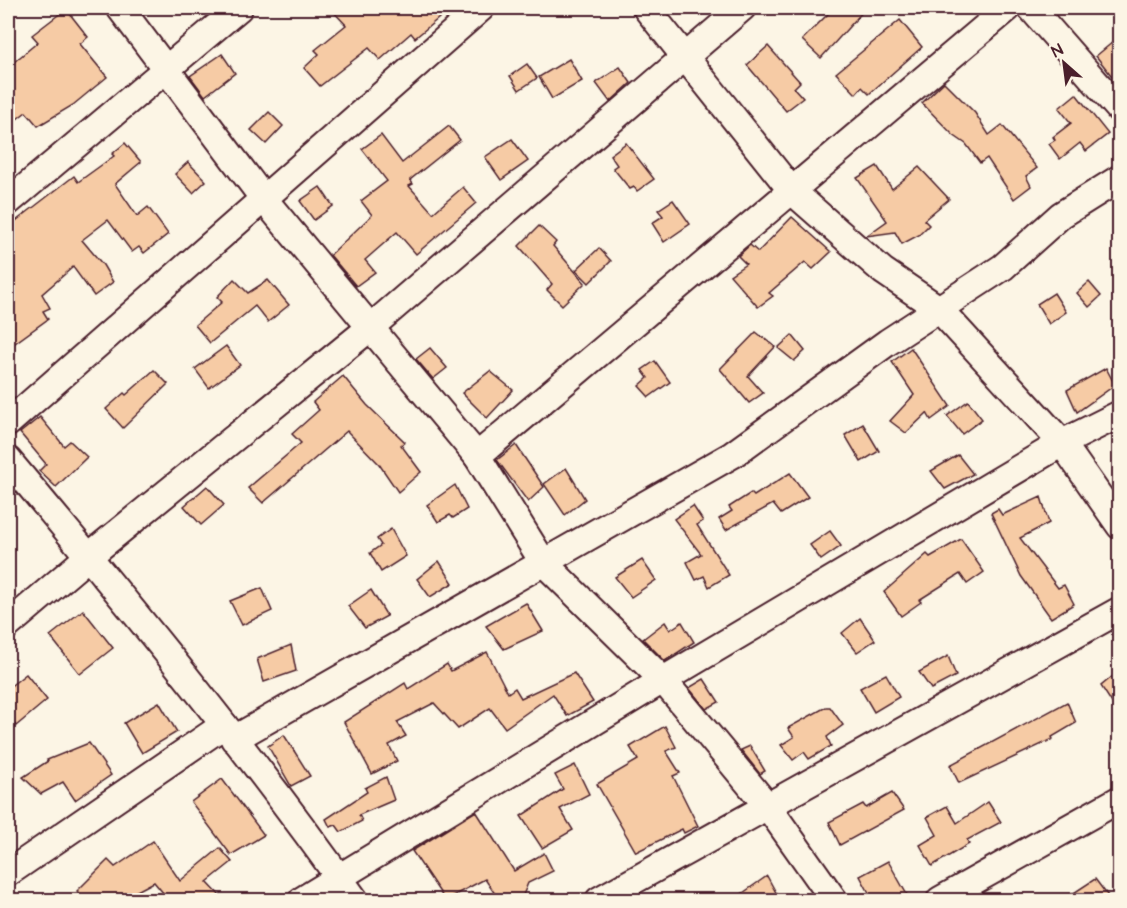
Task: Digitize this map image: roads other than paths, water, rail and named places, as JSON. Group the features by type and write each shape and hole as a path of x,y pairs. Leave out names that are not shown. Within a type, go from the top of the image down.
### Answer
{"street":[{"path":"120,8 167,67 263,198 477,456 543,562 663,680 769,808 834,900"},
{"path":"8,201 238,8"},
{"path":"8,423 481,8"},
{"path":"646,8 792,191 883,271 939,309 1062,443 1119,526"},
{"path":"8,625 89,556 371,327 684,55 742,8"},
{"path":"477,456 1008,8"},
{"path":"1031,8 1119,110"},
{"path":"8,873 229,732 543,562 732,455 888,342 1003,267 1061,215 1119,178"},
{"path":"302,900 663,680 1062,443 1119,414"},
{"path":"8,460 89,556 229,732 355,900"},
{"path":"599,900 769,808 1119,610"},
{"path":"939,900 1119,799"}]}
